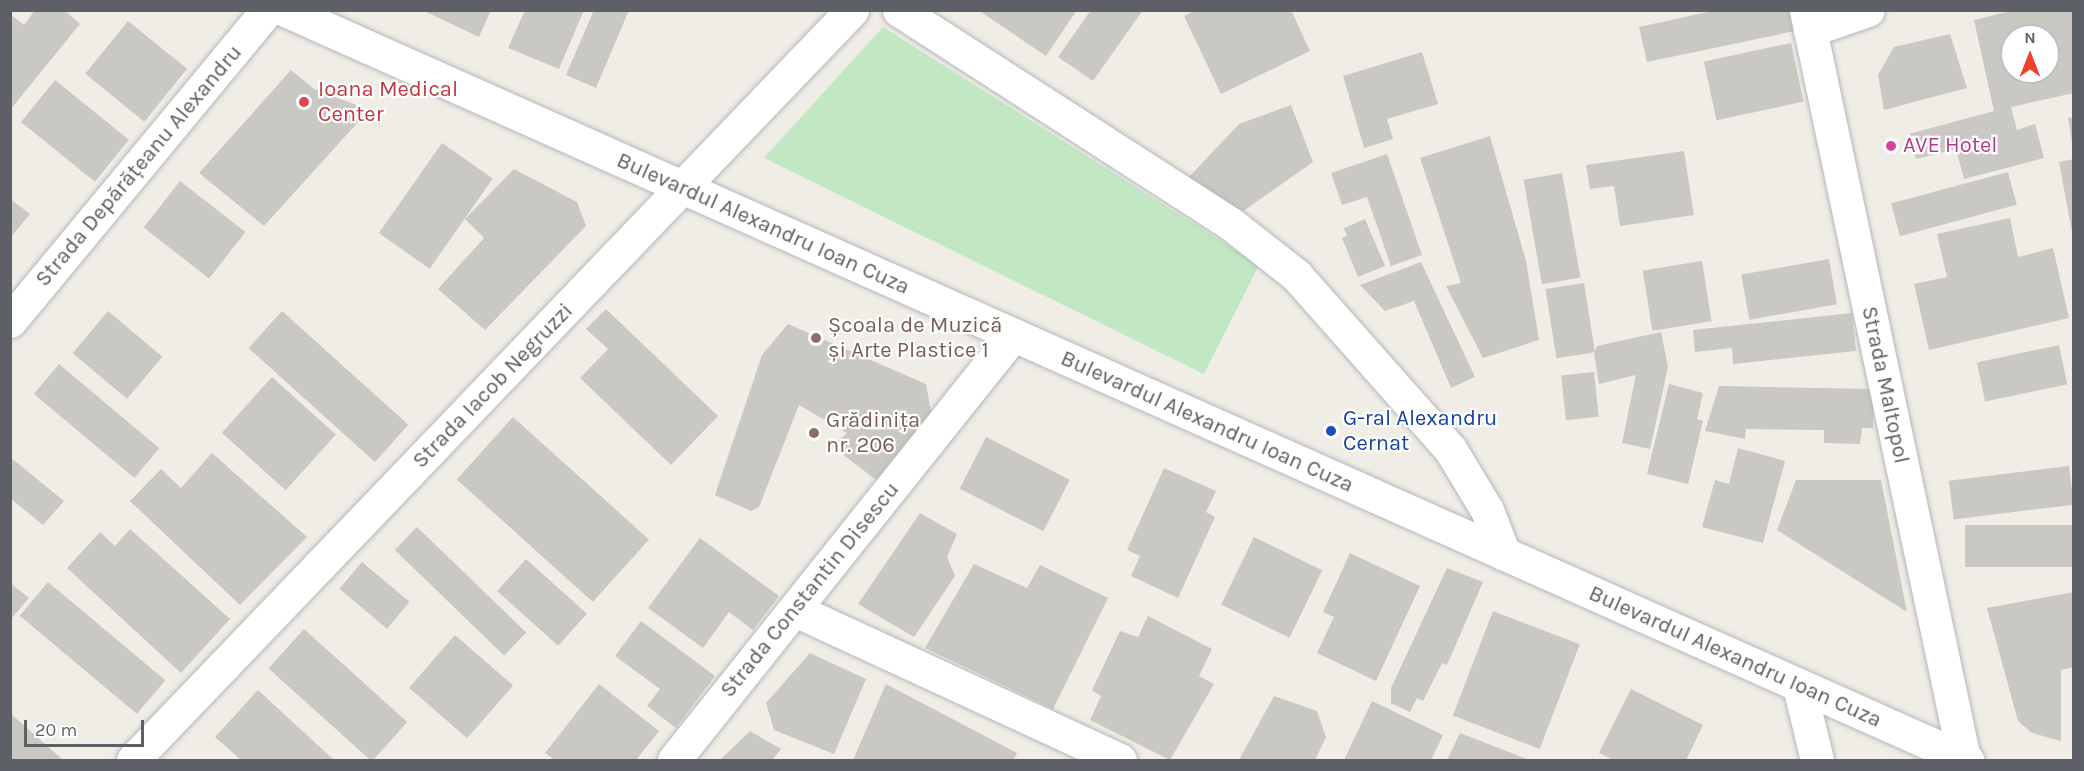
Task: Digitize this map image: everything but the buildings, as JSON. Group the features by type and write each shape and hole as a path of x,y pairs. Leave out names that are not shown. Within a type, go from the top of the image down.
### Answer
{"street":[{"name":"Strada Depărățeanu Alexandru","path":"10,321 267,10"},
{"name":"Bulevardul Alexandru Ioan Cuza","path":"285,10 1965,760"},
{"name":"Strada Iacob Negruzzi","path":"133,760 852,10"},
{"path":"899,10 1232,224 1289,269 1450,449 1487,510 1504,554"},
{"path":"1808,20 1869,10"},
{"name":"Strada Maltopol","path":"1808,20 1965,760"},
{"name":"Strada Constantin Disescu","path":"674,760 1013,335"},
{"path":"795,610 1120,760"},
{"path":"1799,686 1817,760"}],"green space":[{"path":"883,27 1259,265 1204,374 764,158"}],"place":[{"name":"Ioana Medical Center","path":"304,102"},
{"name":"AVE Hotel","path":"1891,146"},
{"name":"Școala de Muzică și Arte Plastice 1","path":"816,338"},
{"name":"G-ral Alexandru Cernat","path":"1331,431"},
{"name":"Grădinița nr. 206","path":"814,433"}]}
